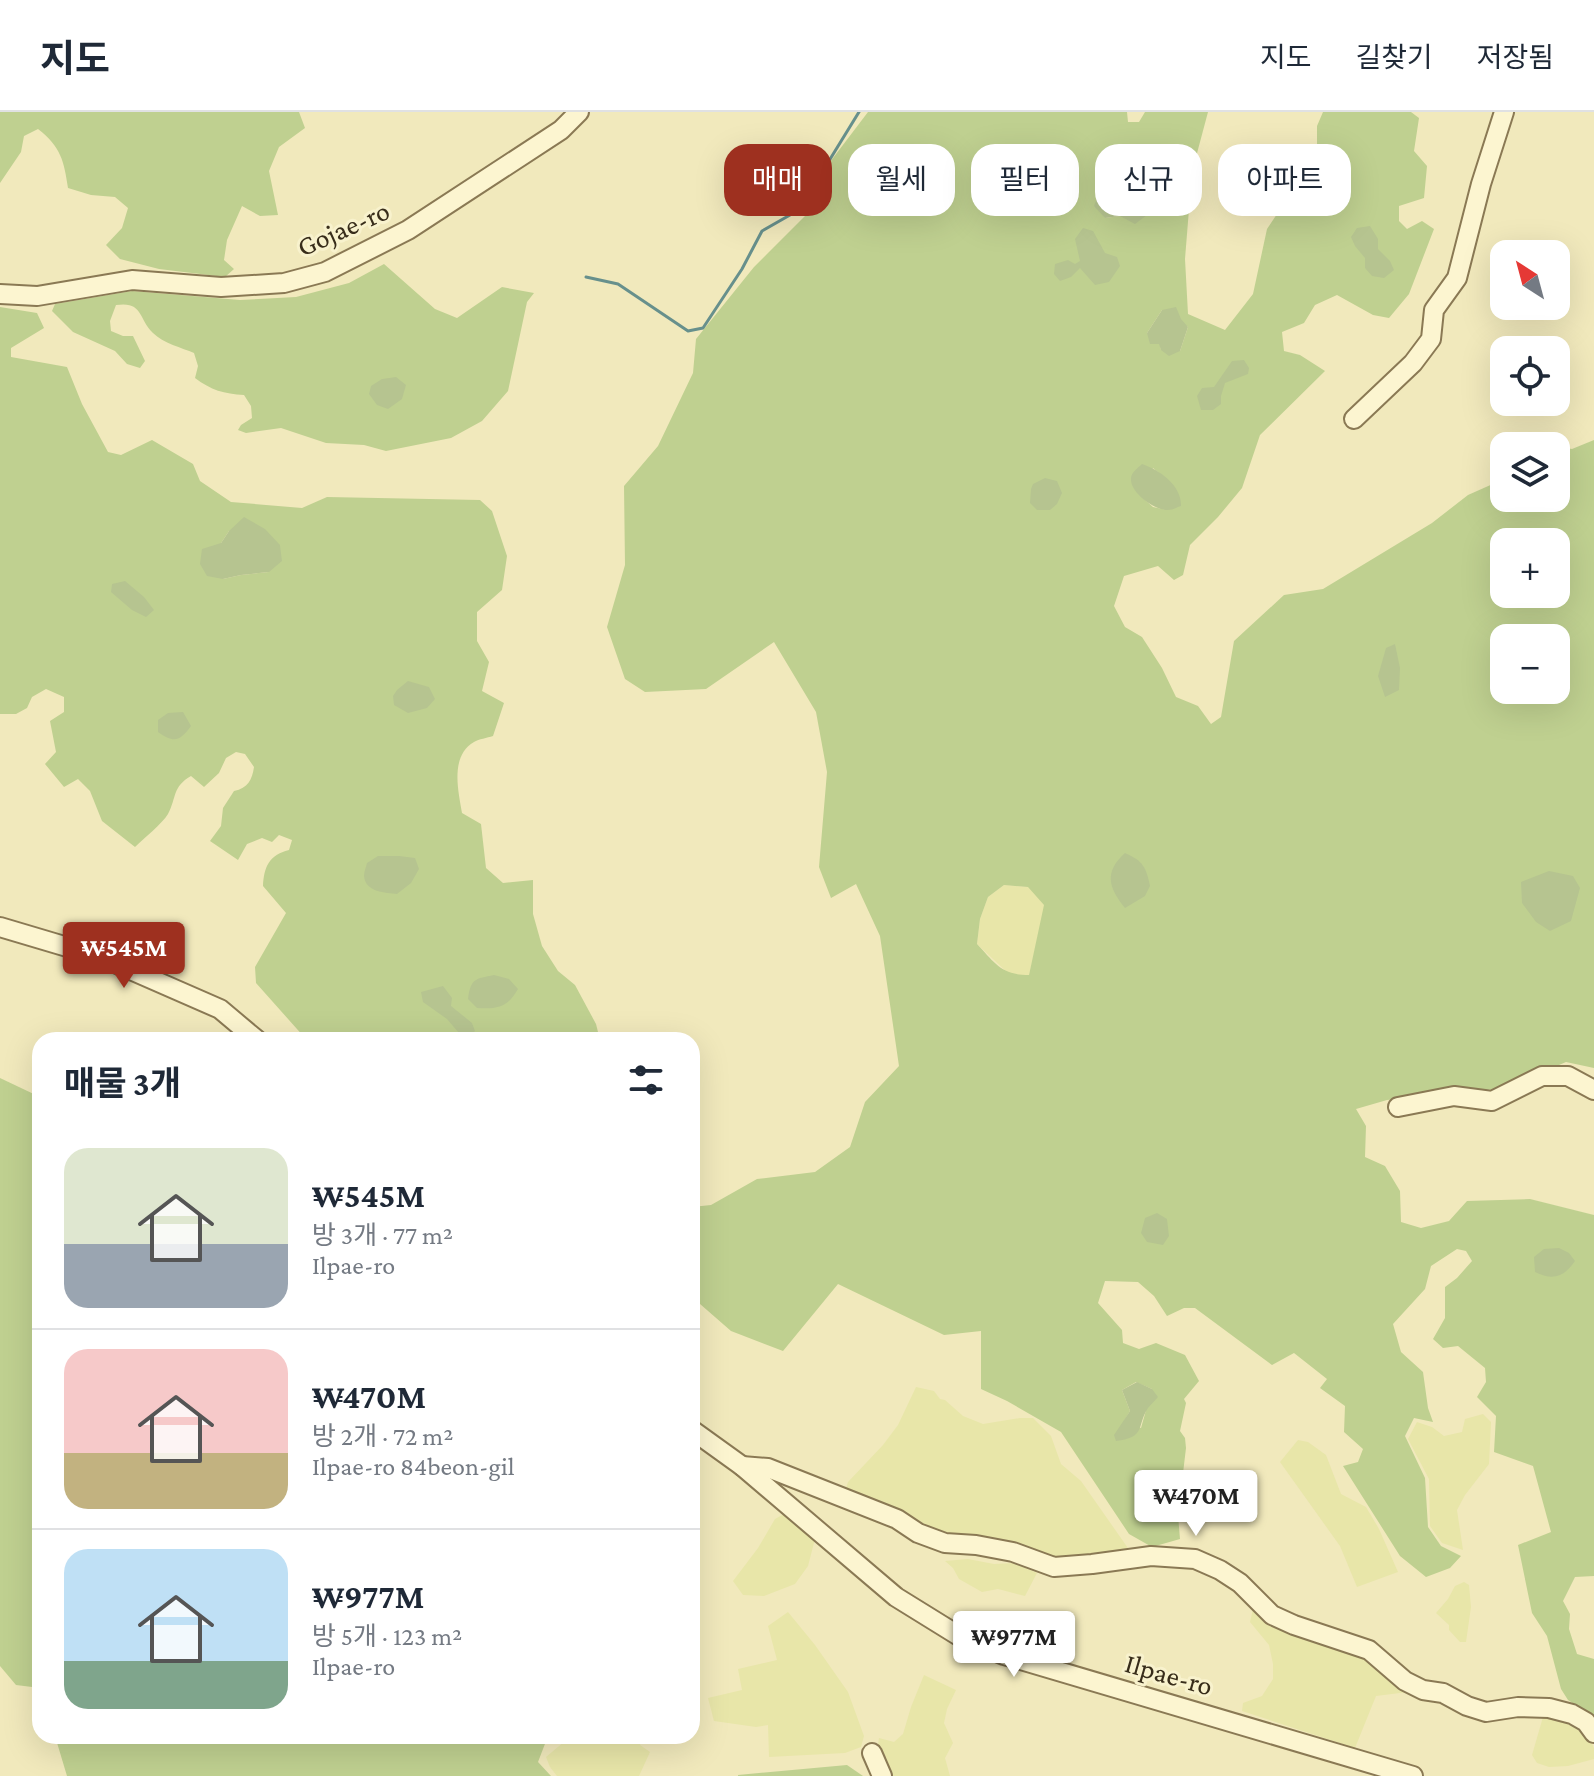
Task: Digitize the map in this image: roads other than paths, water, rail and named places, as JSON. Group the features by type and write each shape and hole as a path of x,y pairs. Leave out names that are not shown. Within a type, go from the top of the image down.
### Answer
{"street":[{"name":"Gojae-ro","path":"0,294 37,296 132,280 221,287 284,283 325,272 408,230 561,130 579,112"},
{"path":"1354,419 1413,363 1431,339 1434,310 1457,278 1481,184 1504,112"},
{"path":"0,927 101,957 220,1009 247,1032"},
{"path":"1398,1107 1454,1096 1492,1101 1542,1076 1568,1076 1594,1090"},
{"name":"Ilpae-ro","path":"700,1436 742,1466 896,1597 959,1636 1004,1655 1413,1776"},
{"path":"742,1466 768,1468 897,1519 918,1533 945,1543 1013,1552 1054,1567 1151,1556 1195,1559 1240,1583 1272,1615 1369,1650 1405,1681 1423,1690 1443,1693 1486,1712 1518,1707 1549,1708 1572,1714 1586,1722 1594,1733"},
{"path":"872,1753 882,1776"}],"waterway":[{"path":"586,277 618,284 688,331 703,328 742,269 762,231 811,203 824,169 859,112"}]}
